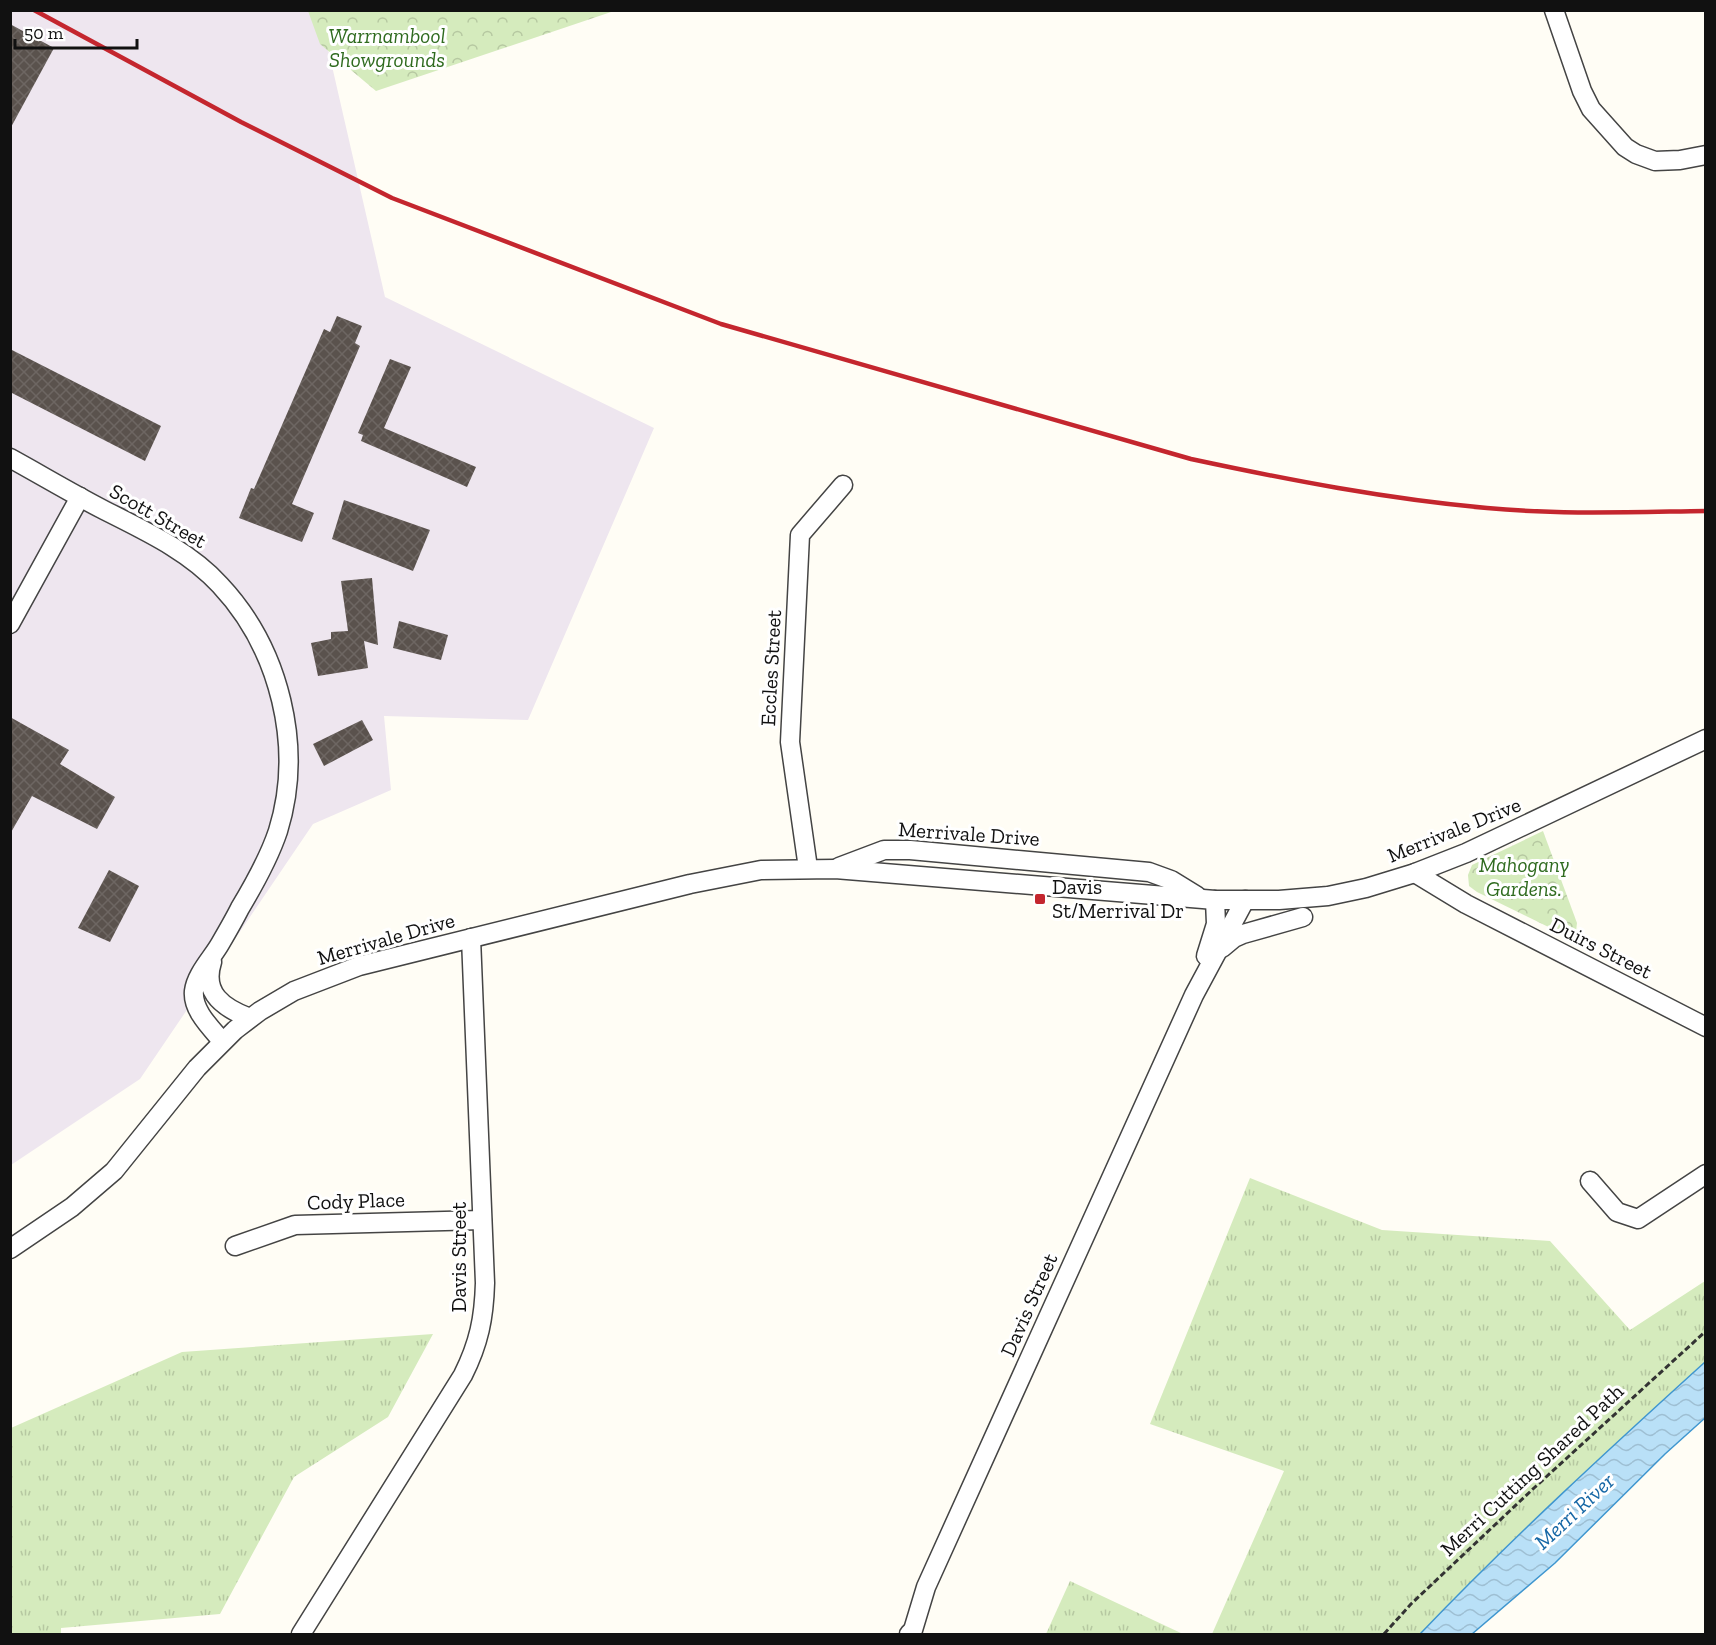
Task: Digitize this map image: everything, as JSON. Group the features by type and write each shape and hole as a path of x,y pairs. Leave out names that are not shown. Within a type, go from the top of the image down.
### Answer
{"street":[{"path":"1554,10 1582,91 1591,109 1625,147 1655,161 1680,160 1706,155"},
{"name":"Scott Street","path":"10,458 159,539 191,560 220,585 254,631 281,696 286,725 288,776 279,830 262,870 198,978 194,989 194,999 207,1023 222,1041"},
{"name":"Eccles Street","path":"808,868 790,741 800,535 843,485"},
{"path":"10,624 80,498"},
{"name":"Merrivale Drive","path":"10,1249 72,1207 114,1171 197,1068 222,1041 250,1018 294,991 359,966 731,874 761,870 835,869 1209,899 1279,900 1328,896 1366,888 1414,873 1507,834 1706,739"},
{"name":"Merrivale Drive","path":"835,869 884,850 910,850 1149,872 1209,899"},
{"name":"Duirs Street","path":"1414,873 1466,904 1706,1027"},
{"name":"Davis Street","path":"1194,995 1215,924 1209,899"},
{"name":"Davis Street","path":"909,1635 913,1630 931,1576 1194,995 1245,900"},
{"path":"1215,956 1234,938 1243,934 1303,917"},
{"name":"Davis Street","path":"301,1635 463,1375 480,1335 484,1308 471,938"},
{"name":"Scott Street","path":"220,944 210,969 208,978 210,988 222,1003 250,1018"},
{"path":"1590,1180 1617,1212 1638,1219 1706,1174"},
{"name":"Cody Place","path":"235,1246 295,1226 482,1220"}],"path":[{"name":"Merri Cutting Shared Path","path":"1384,1635 1420,1596 1706,1331"}],"shaded area":[{"path":"11,11 314,11 329,53 385,297 654,428 528,720 384,716 391,790 313,824 140,1079 11,1165"}],"green space":[{"name":"Warrnambool Showgrounds","path":"308,10 614,11 376,91 320,44"},
{"name":"Mahogany Gardens.","path":"1543,831 1577,923 1575,940 1469,886 1468,875 1472,865"},
{"path":"1250,1178 1382,1230 1550,1241 1630,1330 1705,1281 1705,1362 1525,1529 1420,1634 1212,1634 1284,1471 1150,1424"},
{"path":"433,1334 388,1417 294,1477 220,1614 61,1628 61,1634 11,1634 11,1428 182,1352"},
{"path":"1070,1581 1183,1634 1046,1634"}],"water":[{"name":"Merri River","path":"1705,1362 1705,1418 1665,1454 1555,1563 1472,1634 1420,1634 1525,1529"}],"building":[{"path":"10,24 54,48 10,129"},
{"path":"337,316 362,326 355,343 360,346 292,504 314,513 302,542 239,518 324,329 330,332"},
{"path":"10,349 161,426 145,461 10,392"},
{"path":"390,359 411,367 384,428 476,467 467,487 361,441 363,435 358,433"},
{"path":"344,500 430,530 413,571 332,539"},
{"path":"372,578 378,645 364,641 368,668 318,676 311,643 331,639 331,632 348,631 341,581"},
{"path":"399,621 448,635 441,660 393,648"},
{"path":"10,717 69,750 60,764 115,797 97,829 32,796 10,834"},
{"path":"362,720 373,740 324,766 313,744"},
{"path":"109,870 139,886 110,942 78,928"}],"railway":[{"path":"34,10 241,122 392,198 721,324 1191,459 1301,481 1412,500 1514,510 1541,512 1706,511"}],"place":[{"name":"Davis St/Merrival Dr","path":"1040,899"}]}
